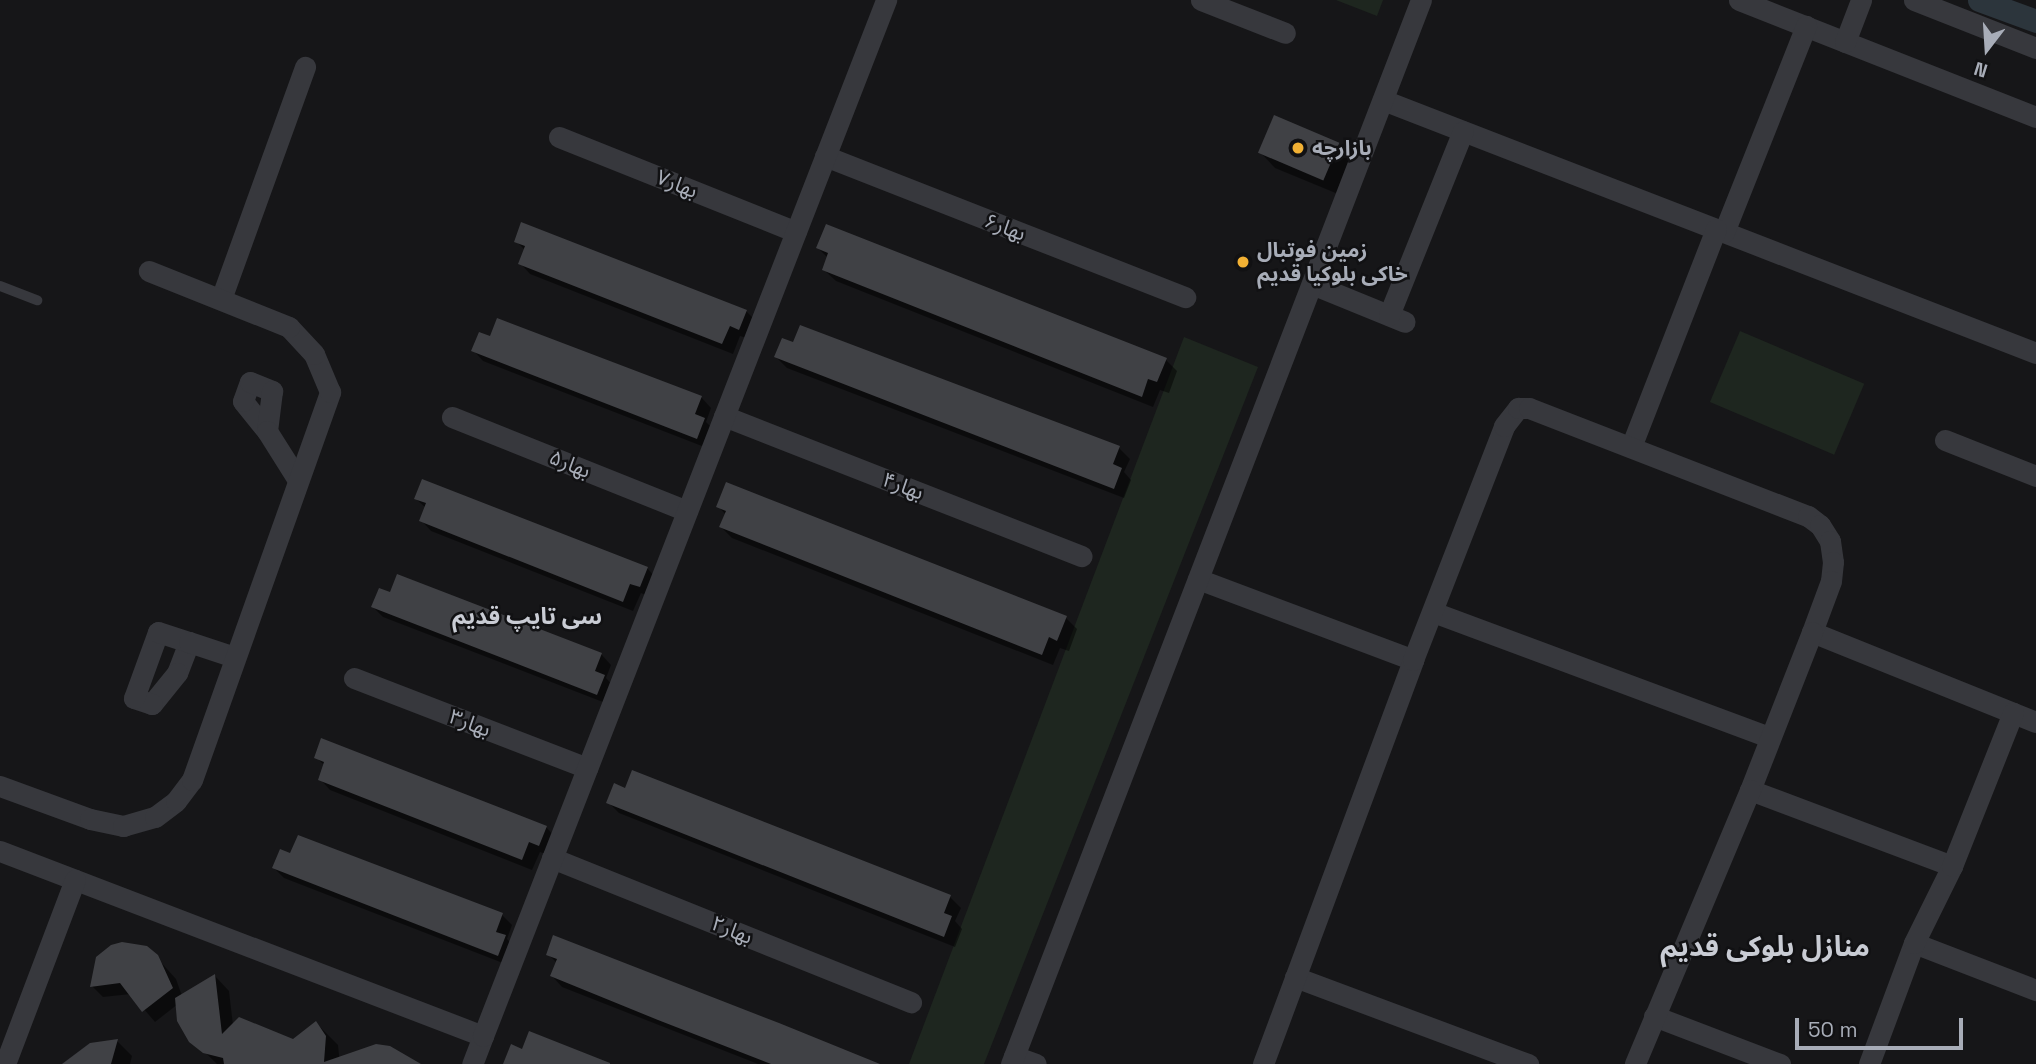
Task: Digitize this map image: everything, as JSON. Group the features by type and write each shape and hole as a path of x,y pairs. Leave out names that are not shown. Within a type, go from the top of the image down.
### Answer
{"street":[{"path":"472,1064 886,0"},
{"path":"1201,0 1285,33"},
{"path":"1036,1064 1012,1060 1421,0"},
{"path":"1739,0 2036,117"},
{"path":"1845,42 1861,0"},
{"path":"1913,0 2036,48"},
{"path":"1631,447 1806,26"},
{"path":"222,299 305,67"},
{"path":"1383,100 2036,353"},
{"path":"1312,284 1397,318 1463,131"},
{"name":"بهار۷","path":"559,137 796,232"},
{"name":"بهار۶","path":"825,156 1185,297"},
{"path":"0,786 90,819 123,826 155,817 176,800 192,780 330,392 314,354 289,327 149,271"},
{"path":"1263,1064 1413,660 1504,426 1518,408 1542,412 1808,516 1820,525 1830,541 1833,562 1831,581 1812,632 1750,790 1635,1064"},
{"name":"بهار۴","path":"724,416 1082,556"},
{"name":"بهار۵","path":"453,418 687,511"},
{"path":"267,431 298,480"},
{"path":"1945,440 2036,476"},
{"path":"1198,579 1413,660"},
{"path":"1433,612 1769,737"},
{"path":"1812,632 2036,722"},
{"path":"189,642 234,657"},
{"name":"بهار۳","path":"354,678 587,768"},
{"path":"1868,1064 1914,943 1952,866 2013,713"},
{"path":"1750,790 1952,866"},
{"path":"0,851 483,1036"},
{"name":"بهار۲","path":"552,858 911,1002"},
{"path":"5,1064 75,880"},
{"path":"1914,943 2036,990"},
{"path":"1295,977 1528,1064"},
{"path":"1654,1016 1780,1064"}],"lane":[{"path":"0,286 37,300"}],"shaded area":[{"path":"1336,0 1383,0 1377,16"},
{"path":"1740,331 1864,384 1834,455 1710,402"},
{"path":"1184,337 1258,367 984,1064 909,1064"}],"building":[{"name":"بازارچه","path":"1274,115 1339,143 1323,180 1258,153"},
{"path":"521,222 747,310 739,330 730,326 722,344 518,264 525,246 514,242"},
{"path":"826,224 1167,358 1157,382 1148,379 1142,397 822,270 828,253 816,248"},
{"path":"497,318 702,396 695,414 705,418 697,439 471,351 479,332 490,336"},
{"path":"800,325 1120,446 1113,464 1122,468 1114,489 774,357 782,338 793,342"},
{"path":"422,479 648,567 640,587 630,584 623,602 419,521 426,503 414,499"},
{"path":"726,482 1067,616 1057,641 1049,637 1042,655 719,527 726,511 716,507"},
{"path":"397,574 602,653 595,671 605,675 597,695 371,607 379,588 390,592"},
{"path":"321,738 547,826 539,846 529,842 522,860 318,780 324,762 314,758"},
{"path":"632,770 951,895 944,913 952,916 944,937 606,803 614,783 625,788"},
{"path":"298,835 503,913 496,932 506,935 498,956 272,868 280,849 290,853"},
{"path":"553,935 880,1064 771,1064 658,1020 550,976 557,959 546,955"},
{"path":"122,942 147,946 158,955 173,988 142,1012 120,983 90,987 96,957 111,945"},
{"path":"215,974 222,1034 239,1017 293,1039 316,1021 326,1036 324,1062 376,1044 390,1046 421,1064 224,1064 223,1058 203,1053 189,1042 177,1021 175,998"},
{"path":"529,1031 610,1064 503,1064 511,1044 522,1049"},
{"path":"118,1039 111,1064 62,1064 90,1043"}],"waterway":[{"path":"1979,0 2036,21"}],"place":[{"name":"بازارچه","path":"1298,148"},
{"name":"زمین فوتبال خاکی بلوکیا قدیم","path":"1243,262"}],"district":[{"name":"سی تایپ قدیم","path":"527,616"},
{"name":"منازل بلوکی قدیم","path":"1765,946"}]}
